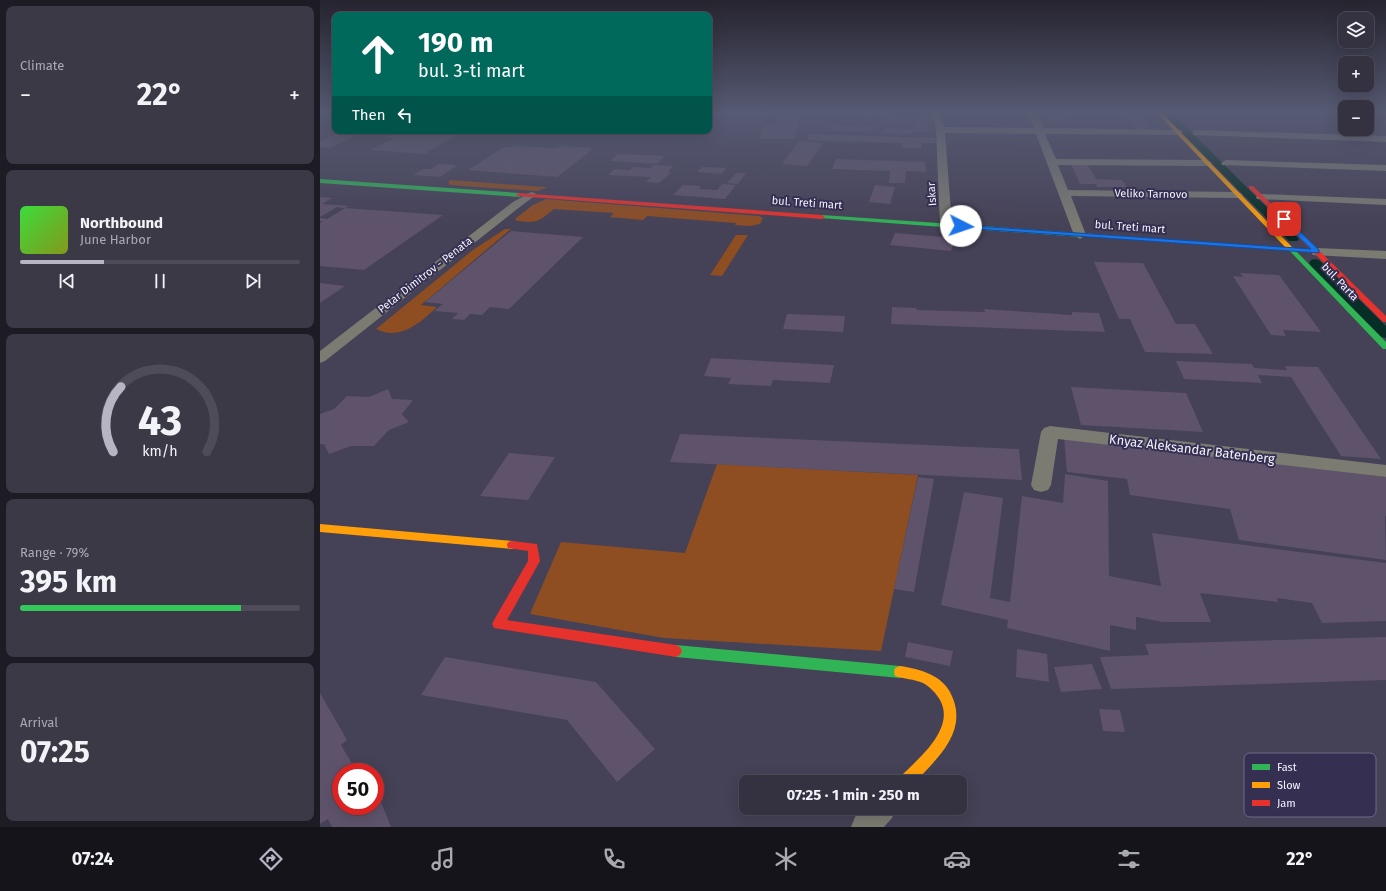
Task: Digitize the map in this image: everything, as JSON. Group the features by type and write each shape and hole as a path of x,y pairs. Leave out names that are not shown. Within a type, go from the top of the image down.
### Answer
{"main road":[{"name":"bul. Parta","path":"1196,152 1386,347"},
{"path":"1223,160 1236,173"},
{"name":"bul. Treti mart","path":"320,180 1317,252"},
{"name":"bul. Parta","path":"1246,182 1386,320"},
{"path":"320,528 532,547 534,561 498,624 657,649 920,674 935,682 946,693 953,709 951,725 941,742 911,775"}],"street":[{"name":"Iskar","path":"941,152 946,225"},
{"path":"1048,152 1080,235"},
{"path":"1223,160 1386,168"},
{"path":"1052,162 1207,163"},
{"name":"Veliko Tarnovo","path":"1064,193 1238,195"},
{"name":"Petar Dimitrov - Penata","path":"320,358 511,208 531,195"},
{"path":"1261,197 1386,202"},
{"path":"1317,252 1386,255"},
{"name":"Knyaz Aleksandar Batenberg","path":"1041,485 1050,432 1386,471"},
{"path":"865,827 876,815"}],"shaded area":[{"path":"450,180 548,187 537,191 450,185 448,183"},
{"path":"546,199 759,216 763,218 760,224 750,226 735,225 736,223 647,216 643,220 610,217 614,213 554,209 541,219 534,222 517,221 515,219 533,205"},
{"path":"505,229 511,229 421,305 437,307 424,319 401,332 393,333 376,329 473,250"},
{"path":"736,235 748,235 722,276 710,275"},
{"path":"717,464 918,475 881,651 664,638 530,614 561,542 685,553"}],"building":[{"path":"392,152 428,152 424,154"},
{"path":"496,152 589,152 557,177 468,170"},
{"path":"791,152 817,152 807,166 782,164"},
{"path":"618,154 665,156 657,164 610,161"},
{"path":"836,159 925,162 926,172 906,171 905,183 889,183 890,171 832,169"},
{"path":"439,164 458,165 440,177 413,175 424,169 431,169"},
{"path":"1071,164 1087,164 1096,179 1122,180 1127,187 1097,187 1096,184 1080,184"},
{"path":"653,165 673,166 668,172 672,172 659,183 646,182 651,177 608,175 614,169 630,170 633,167 650,168"},
{"path":"702,167 726,168 722,174 697,172"},
{"path":"736,173 746,173 738,184 727,183"},
{"path":"722,184 736,185 725,199 673,195 683,185 701,186 699,189 717,190"},
{"path":"875,185 895,187 890,204 869,202"},
{"path":"320,197 332,198 322,204 349,206 345,208 337,207 320,217"},
{"path":"345,208 443,215 364,270 320,266 320,223 323,221 320,221 320,218 327,219"},
{"path":"511,231 583,237 509,309 490,307 482,315 470,314 464,320 452,319 458,313 434,311 443,304 425,302"},
{"path":"895,233 955,238 951,251 890,245"},
{"path":"1094,262 1143,263 1176,324 1195,324 1213,354 1145,352 1130,319 1119,319"},
{"path":"1240,273 1279,275 1321,332 1283,330 1286,336 1271,335 1233,276 1243,277"},
{"path":"320,283 345,286 320,303"},
{"path":"892,307 916,308 917,310 985,312 984,309 1072,315 1072,312 1099,313 1105,332 891,324"},
{"path":"787,314 845,316 843,332 783,329"},
{"path":"711,358 834,365 830,383 773,380 771,386 728,384 731,378 704,376"},
{"path":"1176,361 1252,364 1254,368 1287,370 1285,366 1318,367 1381,459 1341,456 1291,377 1258,375 1262,383 1184,379"},
{"path":"1071,387 1186,393 1203,432 1081,425"},
{"path":"388,389 392,399 413,400 402,414 409,422 389,430 374,446 351,446 329,454 324,444 320,444 320,414 334,409 347,396 369,397"},
{"path":"680,434 1019,449 1022,480 670,462"},
{"path":"1064,438 1386,477 1386,560 1239,540 1230,509 1130,495 1127,479 1067,472"},
{"path":"509,453 555,457 528,500 480,496"},
{"path":"1065,474 1108,481 1109,576 1161,586 1152,533 1386,563 1386,621 1322,623 1312,603 1277,598 1278,602 1200,593 1211,622 1163,622 1136,617 1136,630 1110,625 1110,651 1007,628 1008,620 941,605 964,492 1003,498 990,598 1010,602 1022,496 1063,503"},
{"path":"918,477 934,479 914,592 894,589"},
{"path":"1386,637 1386,680 1111,689 1100,657 1149,655 1145,644"},
{"path":"908,642 953,651 950,666 905,657"},
{"path":"1017,649 1047,654 1049,682 1016,677"},
{"path":"445,657 596,682 655,749 617,782 567,720 421,695"},
{"path":"1092,664 1102,689 1061,692 1054,667"},
{"path":"320,693 347,740 341,745 352,763 332,763 332,815 384,815 384,810 391,827 332,827 328,819 320,824"},
{"path":"1099,709 1120,710 1125,732 1103,731"}],"waterway":[{"path":"1206,152 1293,239"},
{"path":"1315,263 1386,334"}],"traffic: fast":[{"path":"320,181 519,195"},
{"path":"822,217 1081,235"},
{"path":"1289,247 1386,347"},
{"path":"676,651 900,672"}],"traffic: slow":[{"path":"1196,152 1289,247"},
{"path":"1081,235 1317,252"},
{"path":"320,528 512,545"},
{"path":"900,672 924,677 934,683 943,692 950,704 951,717 948,729 942,741 934,752 912,775"}],"traffic: jam":[{"path":"1251,187 1386,320"},
{"path":"519,195 822,217"},
{"path":"512,545 533,547 534,561 498,624 676,651"}],"route":[{"path":"961,226 1317,252 1284,219"}]}
